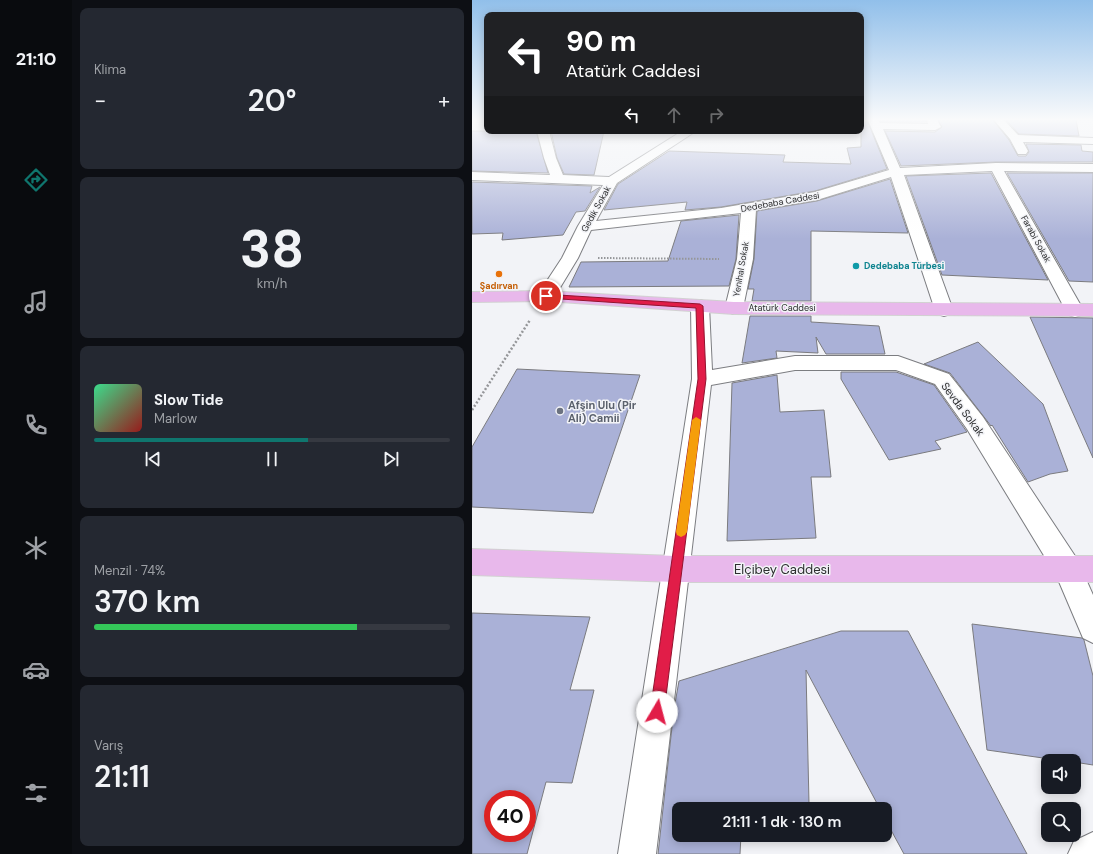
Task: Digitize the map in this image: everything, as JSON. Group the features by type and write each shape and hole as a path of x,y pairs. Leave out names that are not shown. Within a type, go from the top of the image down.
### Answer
{"main road":[{"name":"Atatürk Caddesi","path":"472,297 546,296 734,308 1093,310"},
{"name":"Elçibey Caddesi","path":"472,562 676,569 1093,569"}],"street":[{"path":"551,160 558,178"},
{"name":"Gedik Sokak","path":"546,296 570,258 585,226 612,181 645,160"},
{"path":"891,160 944,310"},
{"path":"1027,160 1030,166"},
{"name":"Dedebaba Caddesi","path":"585,226 721,212 817,196 896,172 1030,166 1093,168"},
{"name":"Farabi Sokak","path":"996,167 1075,311"},
{"path":"472,176 612,181"},
{"name":"Yenihal Sokak","path":"734,308 745,259 749,207"},
{"path":"637,854 702,379 700,306"},
{"name":"Sevda Sokak","path":"702,379 795,363 898,363 942,380 975,422 1067,568 1093,628"},
{"path":"1087,854 1093,851"}],"path":[{"path":"570,258 745,259"},
{"path":"472,410 546,296"}],"building":[{"path":"472,160 544,160 548,173 472,171"},
{"path":"558,160 597,160 594,175 564,174"},
{"path":"655,160 784,160 783,162 851,164 850,160 883,160 887,169 815,191 721,207 685,210 687,202 604,210 618,184"},
{"path":"898,160 1093,160 1093,162 996,162 901,166"},
{"path":"991,173 1048,280 942,275 906,176"},
{"path":"1007,173 1093,173 1093,282 1069,281"},
{"path":"890,179 908,233 811,231 811,301 752,301 754,289 748,289 754,259 757,211 817,201"},
{"path":"472,182 592,186 590,193 600,187 585,211 576,212 563,235 502,240 503,233 472,234"},
{"path":"739,215 736,259 729,286 569,287 581,262 668,261 681,221"},
{"path":"750,316 811,316 811,322 879,326 885,354 826,354 816,337 818,353 776,351 777,358 742,363"},
{"path":"1030,317 1093,318 1093,458"},
{"path":"978,342 1043,404 1068,471 1050,474 1028,482 992,425 991,426 950,373 924,364"},
{"name":"Afşin Ulu (Pir Ali) Camii","path":"517,369 640,375 593,513 472,507 472,447"},
{"path":"841,372 896,372 934,385 967,432 935,441 941,449 889,460 841,379"},
{"path":"777,375 780,412 824,410 831,477 811,477 816,538 727,541 732,383"},
{"path":"472,613 590,617 570,690 594,690 572,783 546,782 536,820 536,790 484,790 484,842 530,842 527,854 472,854"},
{"path":"972,624 1082,638 1084,640 1093,676 1093,765 1081,763 1081,754 1041,754 1041,758 987,750"},
{"path":"841,631 908,631 1027,854 904,854 892,832 892,802 876,802 806,670 809,802 672,802 672,842 741,842 740,854 658,854 674,709 679,681"}],"slow traffic":[{"path":"681,532 696,420"}],"place":[{"name":"Dedebaba Türbesi","path":"856,266"},
{"name":"Şadırvan","path":"499,274"},
{"name":"Afşin Ulu (Pir Ali) Camii","path":"560,411"}],"route":[{"path":"546,296 700,306 702,379 657,712"}]}
